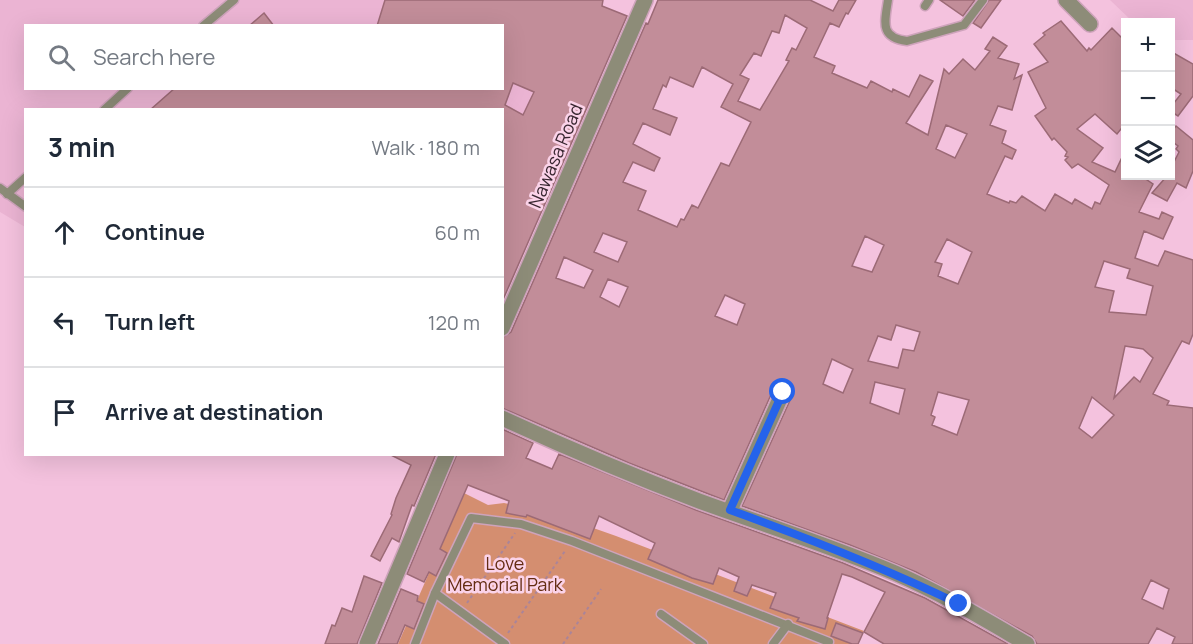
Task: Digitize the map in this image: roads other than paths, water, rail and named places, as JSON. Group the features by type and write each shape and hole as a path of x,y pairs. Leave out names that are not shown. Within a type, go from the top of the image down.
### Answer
{"street":[{"name":"Nawasa Road","path":"504,323 645,0"},
{"path":"1066,0 1090,24"},
{"path":"730,510 783,392"},
{"path":"504,419 564,446 700,501 795,533 897,574 959,604 1027,644"},
{"path":"367,644 446,456"}],"lane":[{"path":"205,24 234,0"},
{"path":"888,0 886,31 900,40 907,41 964,25 983,0"},
{"path":"106,108 126,90"},
{"path":"24,178 3,191 24,206"},
{"path":"415,644 435,593 471,518 521,524 572,542 788,624 829,642 827,644"},
{"path":"435,593 504,643"},
{"path":"661,614 703,644"},
{"path":"772,644 788,624"}],"park label":[{"name":"Love Memorial Park","path":"505,574"}]}
